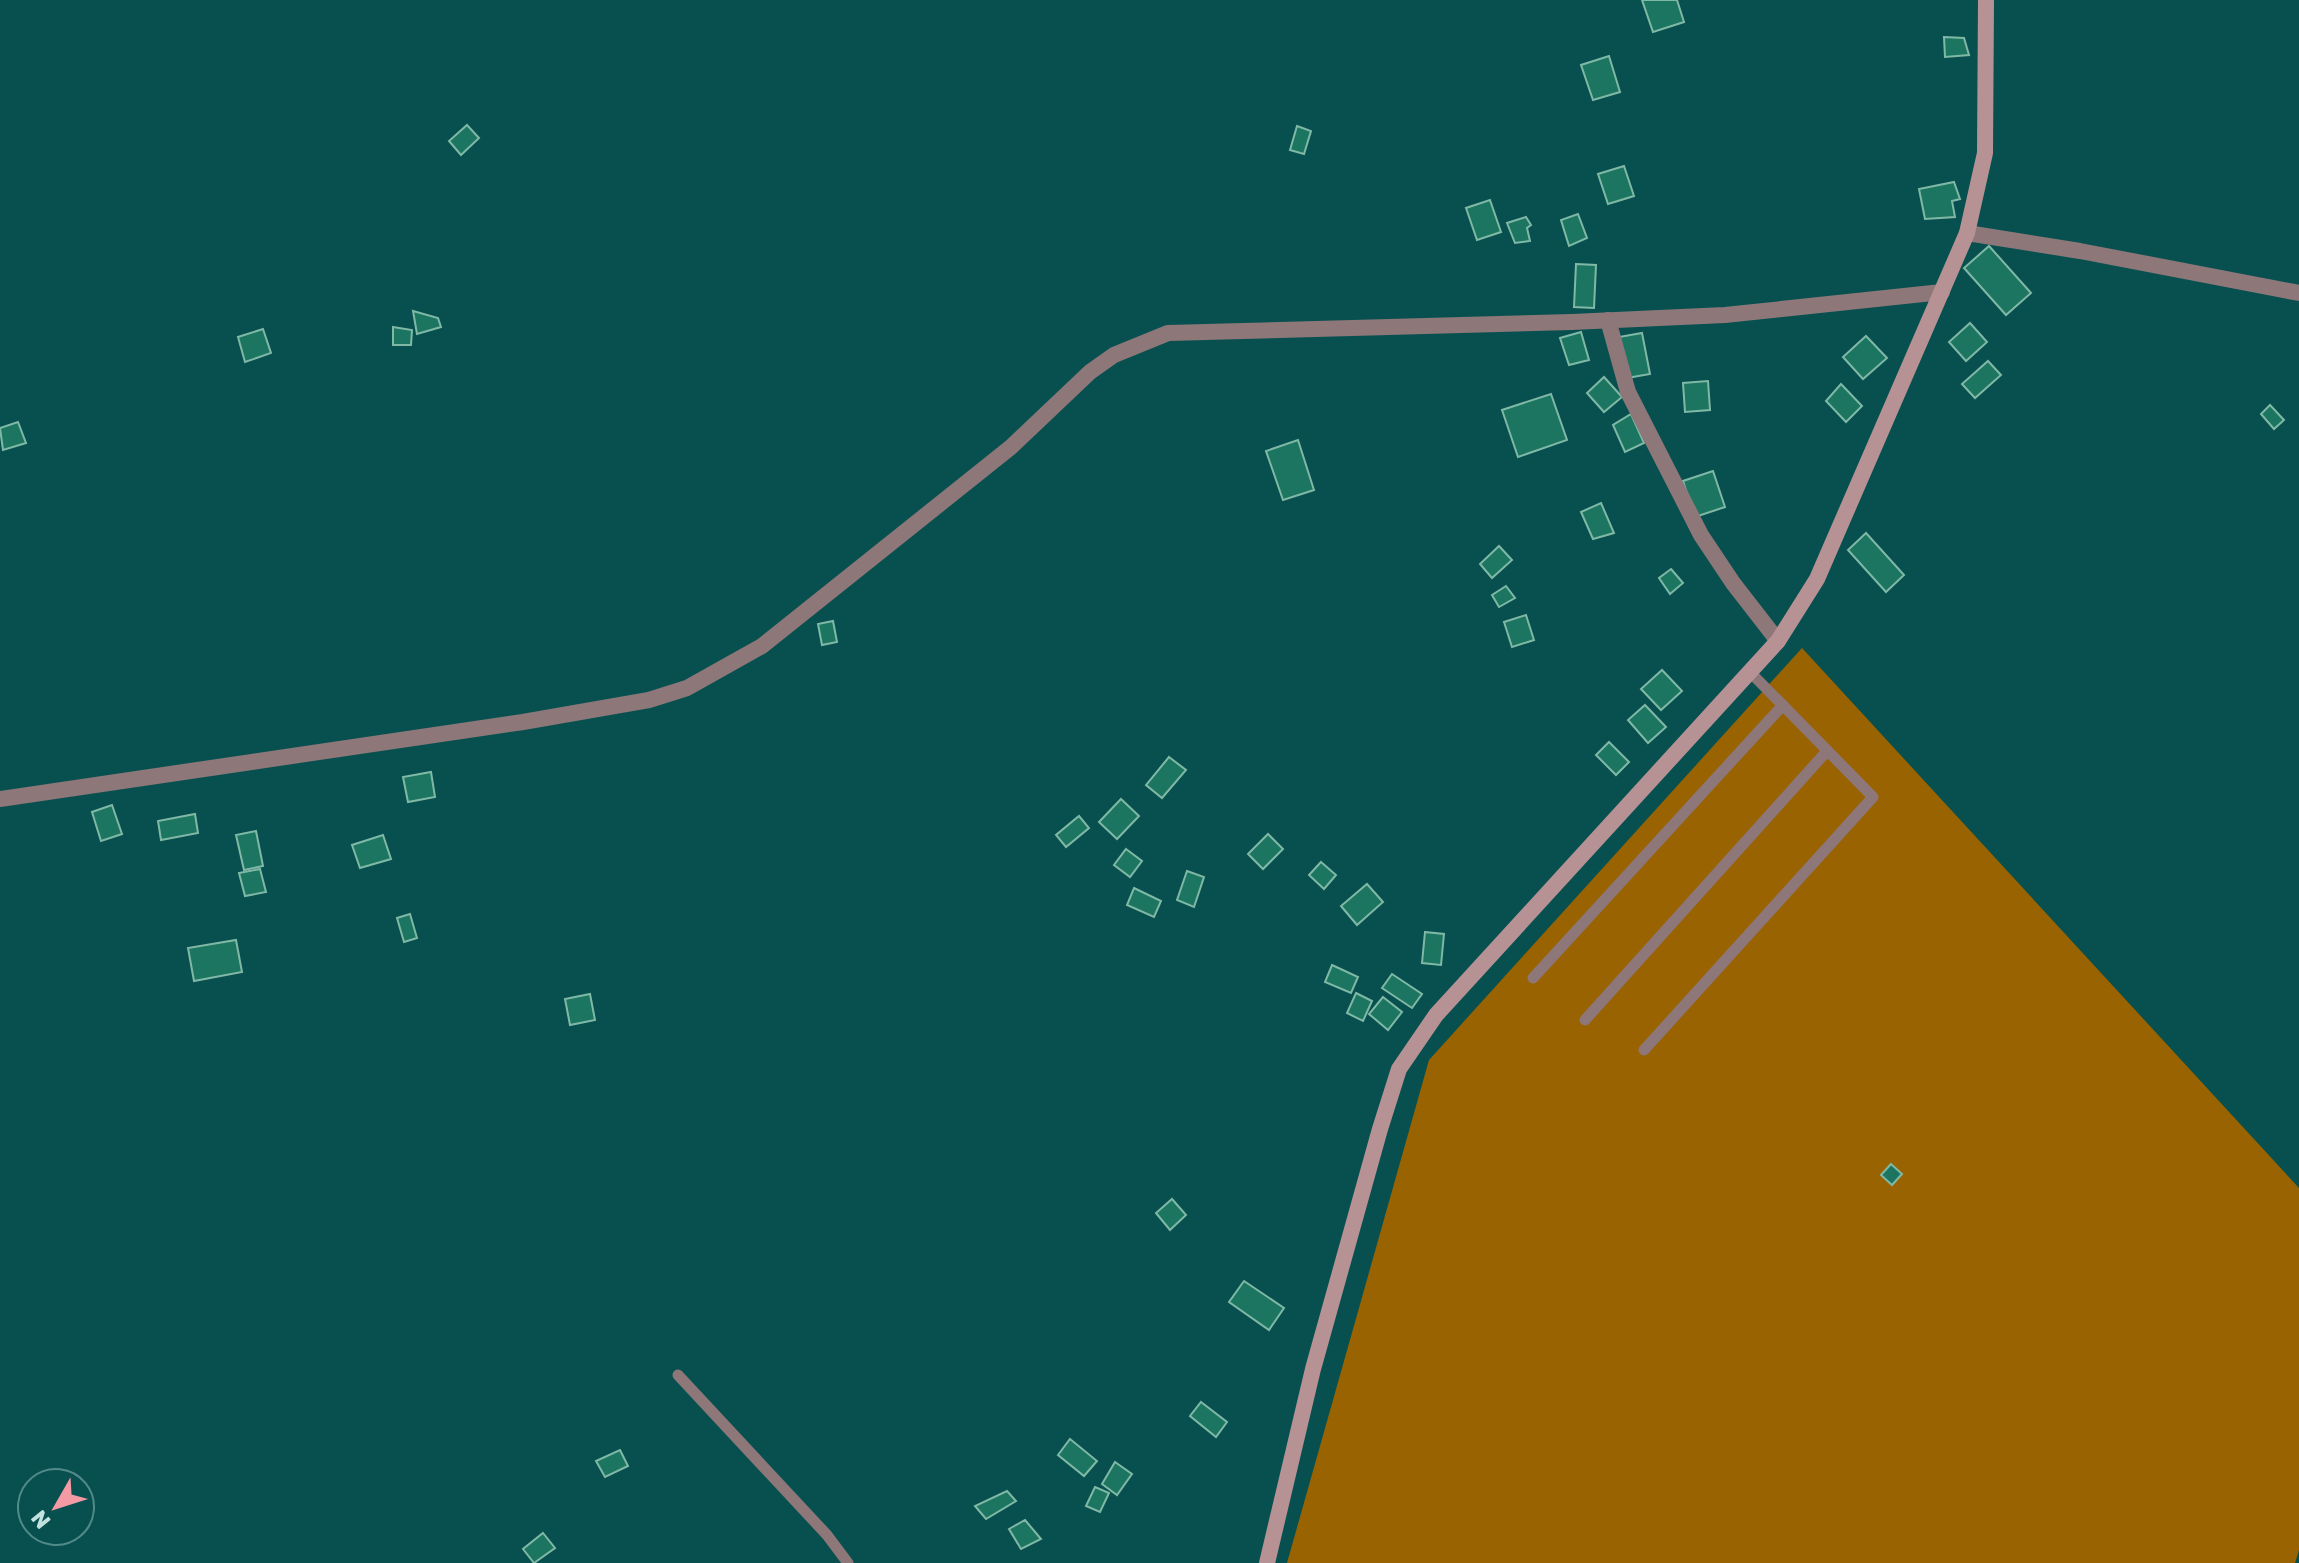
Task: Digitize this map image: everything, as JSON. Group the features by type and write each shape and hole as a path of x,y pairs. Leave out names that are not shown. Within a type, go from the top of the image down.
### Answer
{"street":[{"path":"1267,1563 1313,1369 1399,1069 1436,1015 1778,641 1817,579 1967,233 1985,153 1986,0"},
{"path":"1967,233 2299,293"},
{"path":"0,799 523,722 649,700 687,688 762,646 1011,447 1090,372 1114,355 1168,333 1725,315 1942,292"},
{"path":"1608,320 1628,392 1701,535 1778,641"}],"lane":[{"path":"1644,1050 1873,797 1750,672"},
{"path":"1533,978 1783,705"},
{"path":"1585,1020 1827,751"},
{"path":"678,1375 827,1535 848,1563"}],"shaded area":[{"path":"1802,648 2299,1188 2299,1550 2295,1563 1287,1563 1429,1060"}],"building":[{"path":"1642,0 1677,0 1684,22 1653,32"},
{"path":"1944,37 1964,38 1969,55 1945,57"},
{"path":"1609,56 1620,92 1593,100 1581,65"},
{"path":"467,125 479,138 461,155 449,141"},
{"path":"1297,126 1311,131 1304,154 1290,150"},
{"path":"1624,166 1634,196 1608,204 1598,174"},
{"path":"1954,182 1960,199 1952,201 1955,217 1925,219 1919,189"},
{"path":"1490,200 1501,232 1477,240 1466,208"},
{"path":"1578,214 1587,238 1569,246 1561,220"},
{"path":"1526,217 1531,225 1527,228 1530,241 1515,243 1507,223"},
{"path":"1989,246 2031,293 2006,315 1964,268"},
{"path":"1576,264 1596,265 1594,308 1574,307"},
{"path":"413,311 438,318 441,327 417,334"},
{"path":"1970,323 1987,342 1966,361 1949,342"},
{"path":"393,327 412,330 411,345 393,345"},
{"path":"263,329 271,353 245,362 238,337"},
{"path":"1581,332 1589,360 1569,365 1560,338"},
{"path":"1642,333 1650,374 1627,378 1619,337"},
{"path":"1866,336 1887,358 1863,379 1843,357"},
{"path":"1988,361 2001,375 1975,398 1962,384"},
{"path":"1604,377 1622,397 1604,412 1587,393"},
{"path":"1708,381 1710,410 1685,412 1683,383"},
{"path":"1841,384 1862,406 1846,422 1826,401"},
{"path":"1551,394 1567,440 1518,457 1502,410"},
{"path":"2270,405 2284,420 2274,429 2261,414"},
{"path":"1631,414 1644,443 1625,452 1613,425"},
{"path":"18,422 26,443 3,450 0,428"},
{"path":"1298,440 1314,490 1283,500 1266,451"},
{"path":"1713,471 1725,507 1695,517 1683,481"},
{"path":"1601,503 1614,533 1593,539 1581,512"},
{"path":"1866,533 1904,575 1886,592 1848,550"},
{"path":"1499,546 1512,560 1492,578 1480,564"},
{"path":"1671,569 1683,583 1670,594 1659,578"},
{"path":"1506,586 1515,598 1499,607 1492,595"},
{"path":"1526,615 1534,640 1512,647 1504,622"},
{"path":"833,621 837,642 822,645 818,624"},
{"path":"1662,670 1682,691 1661,710 1641,689"},
{"path":"1645,705 1666,727 1648,743 1628,720"},
{"path":"1609,742 1629,762 1616,775 1596,755"},
{"path":"1169,757 1186,770 1162,798 1146,785"},
{"path":"431,772 435,797 408,802 403,777"},
{"path":"1121,799 1139,816 1117,839 1099,822"},
{"path":"112,805 122,834 101,841 92,812"},
{"path":"195,814 198,833 161,840 158,821"},
{"path":"1079,816 1089,828 1066,847 1056,835"},
{"path":"256,831 263,866 244,870 236,835"},
{"path":"1268,834 1283,849 1263,869 1248,854"},
{"path":"383,835 391,859 360,868 352,845"},
{"path":"1126,849 1142,861 1130,877 1114,865"},
{"path":"1321,862 1336,875 1324,889 1309,875"},
{"path":"260,869 266,892 245,896 239,873"},
{"path":"1187,871 1204,877 1194,907 1177,900"},
{"path":"1367,884 1383,902 1357,925 1341,906"},
{"path":"1134,888 1161,901 1154,917 1127,905"},
{"path":"410,914 417,938 404,942 397,918"},
{"path":"1425,932 1444,934 1441,965 1422,963"},
{"path":"236,940 242,972 194,981 188,948"},
{"path":"1332,965 1358,977 1351,993 1325,982"},
{"path":"1392,974 1422,994 1412,1008 1382,988"},
{"path":"1356,993 1372,1001 1363,1021 1347,1013"},
{"path":"590,994 595,1020 570,1025 565,999"},
{"path":"1383,997 1402,1012 1388,1030 1369,1014"},
{"path":"1891,1164 1902,1174 1892,1185 1881,1175"},
{"path":"1172,1199 1186,1215 1170,1230 1156,1213"},
{"path":"1244,1281 1284,1308 1269,1330 1229,1302"},
{"path":"1201,1402 1227,1422 1216,1437 1190,1416"},
{"path":"1070,1439 1097,1461 1084,1476 1058,1455"},
{"path":"620,1450 628,1466 605,1477 596,1461"},
{"path":"1115,1462 1132,1474 1117,1495 1102,1484"},
{"path":"1095,1487 1109,1493 1100,1512 1086,1506"},
{"path":"1007,1491 1016,1501 986,1519 975,1506"},
{"path":"1025,1520 1041,1539 1021,1549 1009,1529"},
{"path":"543,1533 555,1548 534,1563 523,1549"}]}
